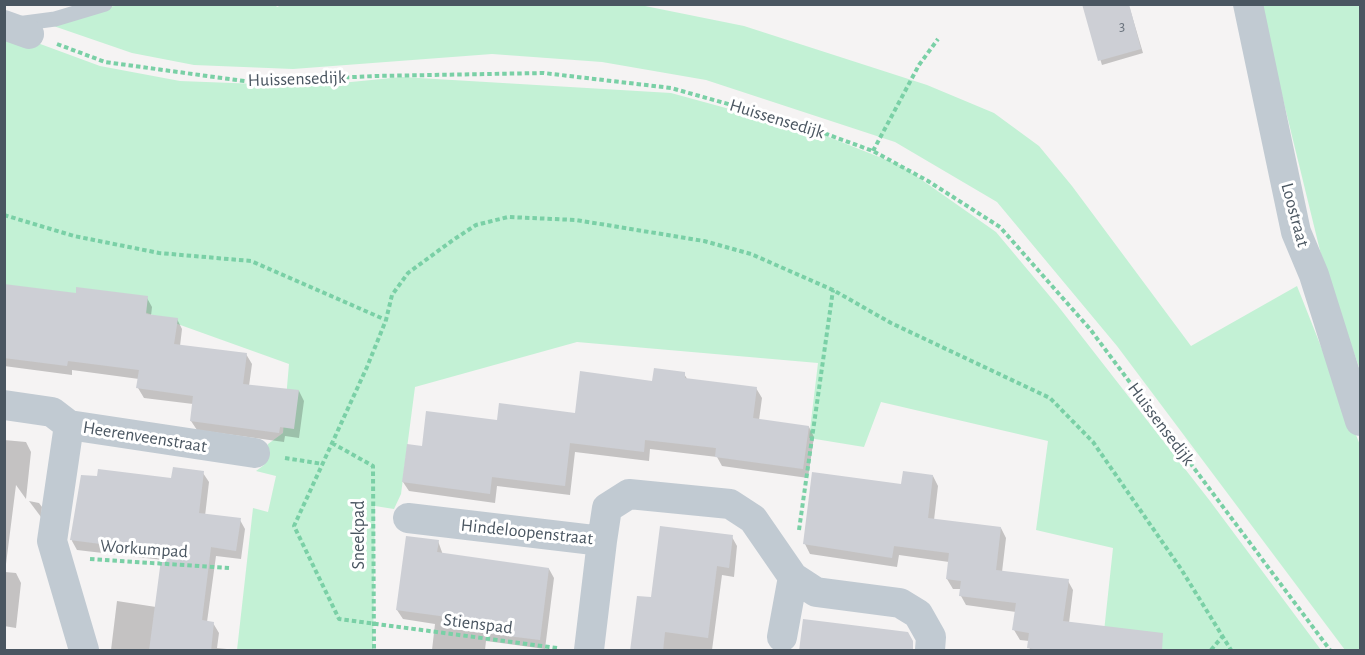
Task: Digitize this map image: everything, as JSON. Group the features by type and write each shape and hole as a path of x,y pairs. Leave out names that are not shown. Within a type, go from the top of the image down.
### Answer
{"street":[{"name":"Loostraat","path":"1248,4 1296,232 1314,275 1360,421"},
{"name":"Heerenveenstraat","path":"4,405 52,412 69,425 255,453"},
{"path":"69,425 52,541 84,651"},
{"name":"Hindeloopenstraat","path":"408,519 602,541 608,508 629,494 730,504 753,519 793,577 816,592 900,603 918,614 931,637 930,651"},
{"path":"578,650 602,541"},
{"path":"782,637 793,577"}],"lane":[{"path":"13,28 55,19 105,4"}],"path":[{"name":"Huissensedijk","path":"13,28 105,62 251,82 375,76 544,73 671,88 796,123 873,151 928,181 1000,227 1090,329 1330,651"},
{"path":"873,151 919,65 938,39"},
{"path":"4,214 74,236 148,251 251,261 386,320"},
{"path":"332,443 386,320 392,295 408,273 476,225 508,217 576,220 704,241 751,254 833,290 891,323 1050,398 1093,442 1181,569 1231,651"},
{"path":"793,577 833,290"},
{"name":"Sneekpad","path":"332,443 373,466 374,651"},
{"name":"Stienspad","path":"332,443 294,525 339,619 578,650"},
{"name":"Workumpad","path":"57,556 229,568"},
{"path":"1211,651 1222,637"}],"green space":[{"path":"137,4 271,4 278,7 280,4 640,5 744,26 927,85 994,113 1039,146 1072,186 1191,346 1297,286 1360,445 1360,650 1345,650 1117,346 997,202 895,142 706,80 602,62 492,54 293,69 194,65 132,53 39,21 61,11"},
{"path":"1260,5 1360,5 1360,370 1325,271"},
{"path":"5,31 100,66 180,81 310,86 402,77 671,93 821,134 902,166 996,232 1058,306 1210,501 1321,650 1102,650 1113,548 1036,530 1048,441 881,402 864,447 809,438 818,363 577,342 415,387 401,494 394,509 375,506 373,650 237,650 253,508 268,512 276,476 256,471 264,465 268,444 283,433 289,364 119,303 5,288"}],"building":[{"path":"1082,4 1129,4 1141,49 1098,61"},
{"path":"4,284 76,293 76,287 148,296 146,314 178,318 174,344 247,353 243,384 299,390 294,429 280,427 279,433 190,421 193,396 136,388 139,370 68,361 67,366 4,358"},
{"path":"654,368 685,372 685,378 757,387 753,418 809,426 803,469 715,457 716,448 645,440 644,452 570,443 565,486 492,477 490,494 402,482 407,444 422,446 426,411 497,420 499,403 575,413 580,371 652,381"},
{"path":"173,467 204,471 199,513 241,518 236,551 211,547 202,620 214,622 211,651 149,651 162,552 70,540 81,475 97,476 98,469 171,478"},
{"path":"903,471 933,475 928,518 1001,527 996,570 1069,579 1063,621 1163,633 1162,651 1046,651 1027,648 1029,633 1012,630 1016,603 959,596 961,581 946,579 949,553 894,546 892,558 803,544 812,472 901,484"},
{"path":"660,526 733,535 729,568 717,566 708,638 665,632 663,651 630,651 637,596 651,597"},
{"path":"406,536 439,540 437,552 549,568 540,640 468,631 469,620 396,610"},
{"path":"803,619 908,632 913,641 913,651 799,651"}]}
